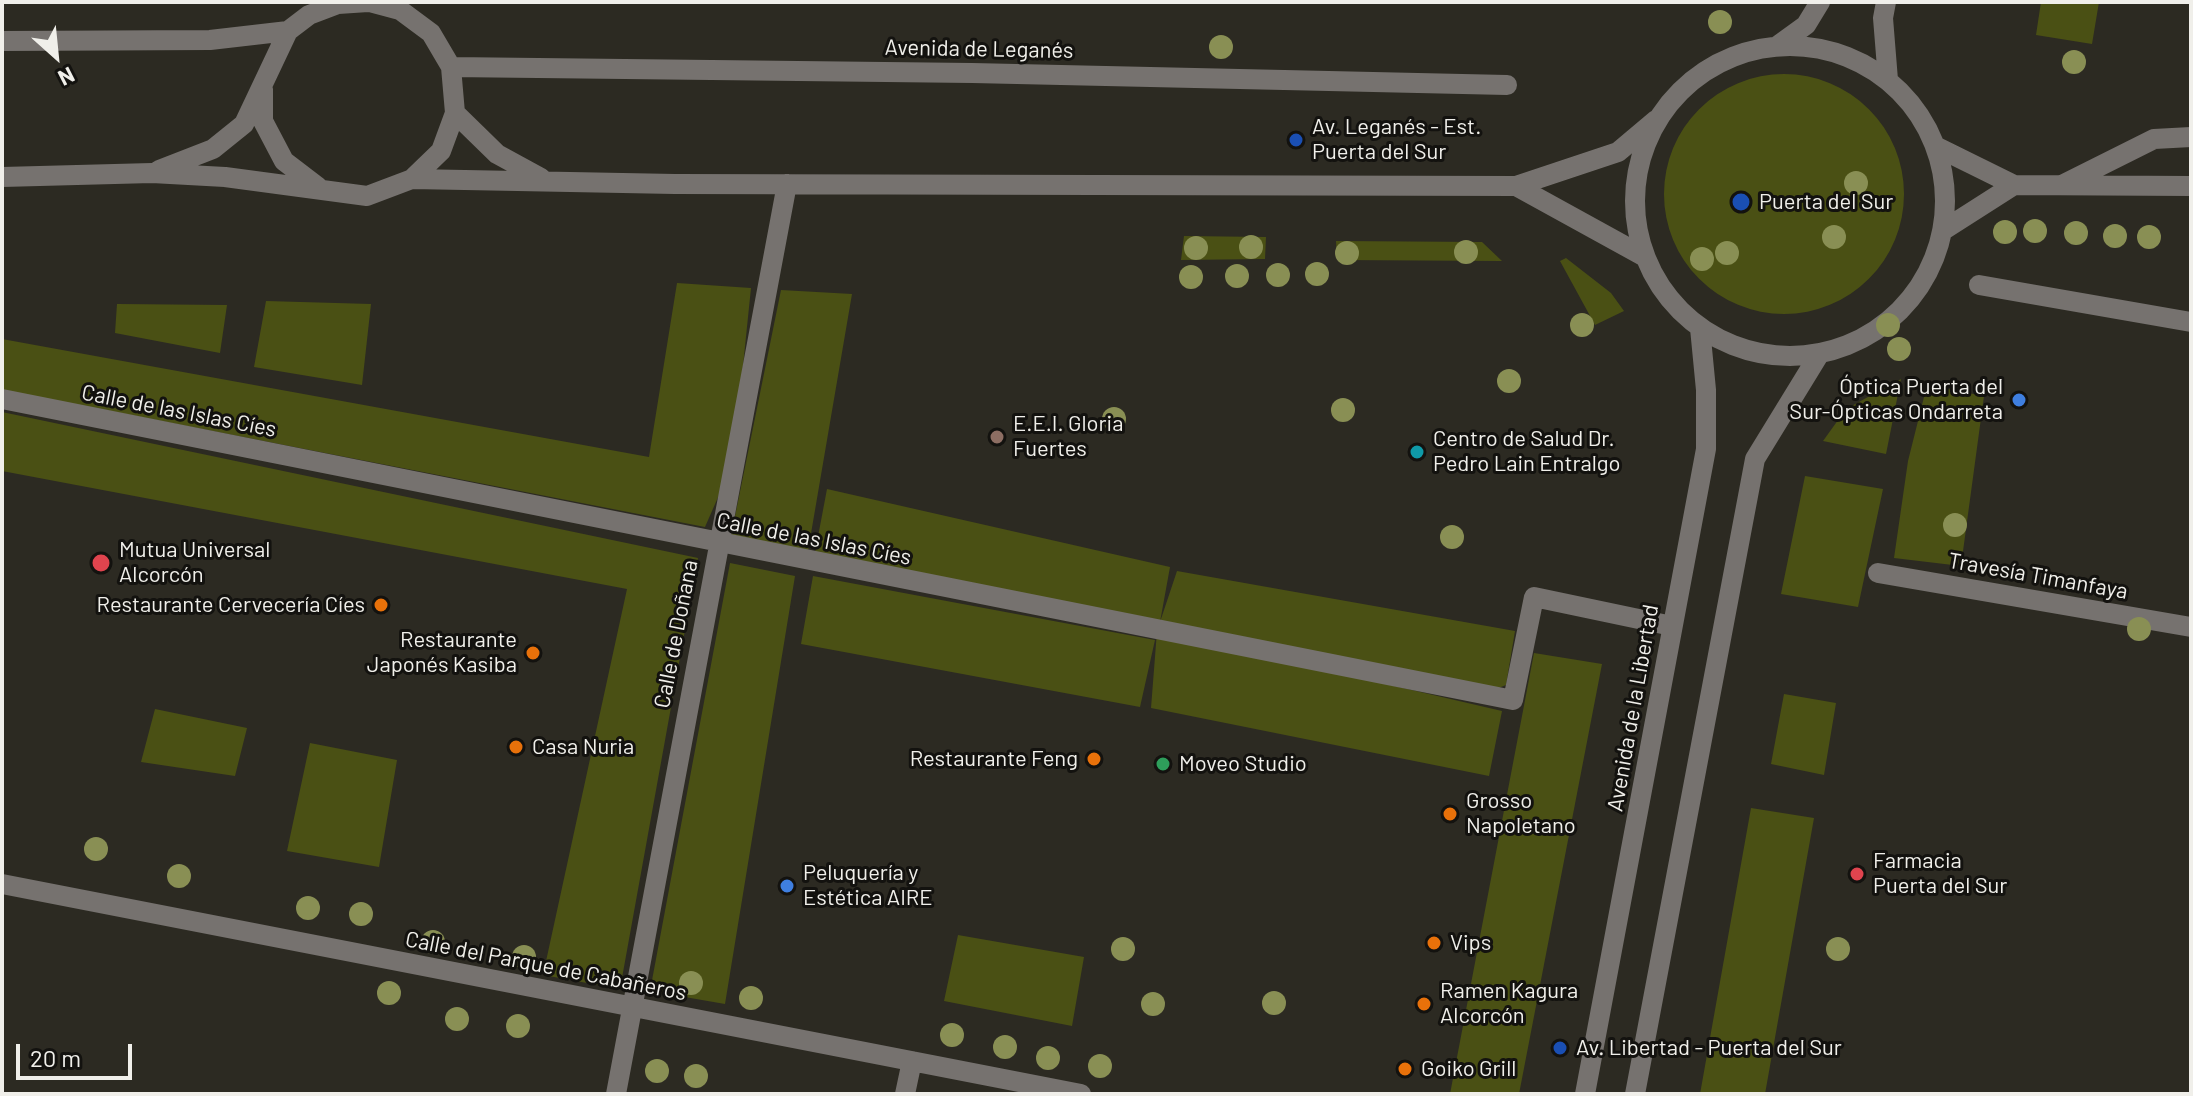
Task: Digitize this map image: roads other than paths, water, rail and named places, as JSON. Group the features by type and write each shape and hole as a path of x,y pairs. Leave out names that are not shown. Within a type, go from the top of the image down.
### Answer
{"street":[{"path":"152,173 213,149 244,124 288,31 310,8 369,2 399,6 431,33 451,67 455,113 441,151 412,179"},
{"path":"1777,46 1806,25 1820,2"},
{"path":"1886,2 1883,18 1888,80"},
{"path":"2,41 210,40 288,31"},
{"path":"1777,46 1830,52 1855,60 1888,80 1917,110 1935,146 1945,186 1942,231 1927,274 1900,311 1863,338 1820,353 1778,356 1751,350 1700,328 1677,308 1659,285 1645,257 1635,209 1640,159 1656,120 1672,96 1732,57 1777,46"},
{"name":"Avenida de Leganés","path":"451,67 987,73 1507,85"},
{"path":"264,77 263,121 284,161 319,188"},
{"path":"455,113 497,154 544,179"},
{"path":"2,177 152,173 319,188 367,196 412,179 787,184 1516,186 1618,152 1656,120"},
{"path":"2057,188 2154,139 2191,137"},
{"path":"1935,146 2014,185 2057,188 2191,186"},
{"name":"Calle de Doñana","path":"616,1094 787,184"},
{"path":"1942,231 2014,185"},
{"path":"1516,186 1645,257"},
{"path":"1979,285 2191,322"},
{"name":"Avenida de la Libertad","path":"1585,1094 1706,449 1706,390 1700,328"},
{"path":"1635,1094 1755,459 1820,353"},
{"name":"Calle de las Islas Cíes","path":"2,399 717,544 1513,700 1534,597 1672,626"},
{"name":"Travesía Timanfaya","path":"1878,573 2191,627"},
{"name":"Calle del Parque de Cabañeros","path":"2,884 1081,1094"},
{"path":"905,1094 912,1061"}],"place":[{"name":"Av. Leganés - Est. Puerta del Sur","path":"1296,140"},
{"name":"Puerta del Sur","path":"1741,202"},
{"name":"Óptica Puerta del Sur-Ópticas Ondarreta","path":"2019,400"},
{"name":"E.E.I. Gloria Fuertes","path":"997,437"},
{"name":"Centro de Salud Dr. Pedro Lain Entralgo","path":"1417,452"},
{"name":"Mutua Universal Alcorcón","path":"101,563"},
{"name":"Restaurante Cervecería Cíes","path":"381,605"},
{"name":"Restaurante Japonés Kasiba","path":"533,653"},
{"name":"Casa Nuria","path":"516,747"},
{"name":"Restaurante Feng","path":"1094,759"},
{"name":"Moveo Studio","path":"1163,764"},
{"name":"Grosso Napoletano","path":"1450,814"},
{"name":"Farmacia Puerta del Sur","path":"1857,874"},
{"name":"Peluquería y Estética AIRE","path":"787,886"},
{"name":"Vips","path":"1434,943"},
{"name":"Ramen Kagura Alcorcón","path":"1424,1004"},
{"name":"Av. Libertad - Puerta del Sur","path":"1560,1048"},
{"name":"Goiko Grill","path":"1405,1069"}]}
